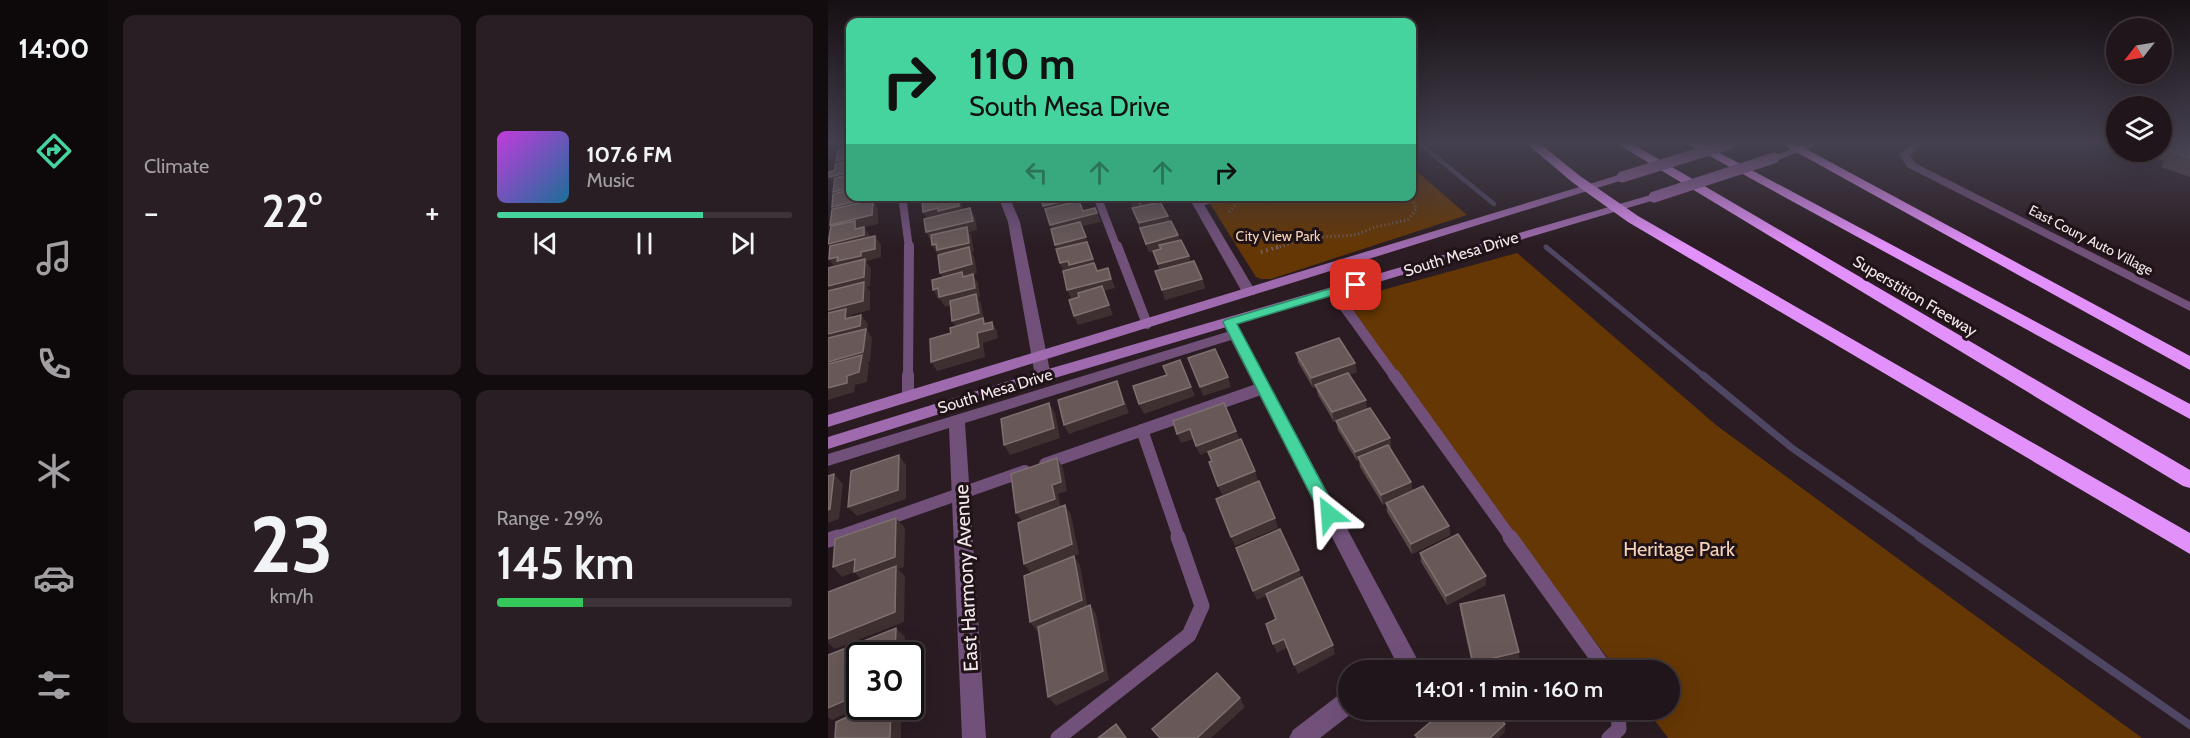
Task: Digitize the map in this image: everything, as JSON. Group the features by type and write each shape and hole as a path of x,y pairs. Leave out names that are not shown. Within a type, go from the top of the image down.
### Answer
{"highway":[{"path":"1576,177 1618,208 2190,544"},
{"name":"Superstition Freeway","path":"1680,177 2190,480"},
{"name":"Superstition Freeway","path":"1756,177 2190,412"},
{"path":"1849,177 2190,364"}],"main road":[{"name":"South Mesa Drive","path":"828,421 1620,177"},
{"name":"South Mesa Drive","path":"828,443 1043,376 1232,328 1334,291 1714,177"}],"street":[{"name":"East Coury Auto Village","path":"1935,177 2190,307"},
{"path":"1005,201 1014,222 1043,376"},
{"path":"1196,201 1249,292"},
{"path":"1232,328 1406,660"},
{"name":"South Mesa Drive","path":"828,460 1232,328"},
{"name":"East Harmony Avenue","path":"957,419 974,738"},
{"path":"1301,738 1338,710"}],"lane":[{"path":"902,201 909,271 908,396"},
{"path":"1099,201 1147,324"},
{"path":"1334,291 1599,660"},
{"path":"828,540 1263,388"},
{"path":"1058,738 1189,635 1202,606 1142,430"},
{"path":"1609,738 1619,729 1619,720"}],"path":[{"path":"1229,212 1238,202 1243,201"},
{"path":"1261,252 1308,238 1356,235 1375,227 1408,220 1416,209 1411,201"}],"green space":[{"name":"City View Park","path":"1416,177 1424,177 1467,215 1271,279 1261,279 1256,277 1209,202 1416,201"},
{"name":"Heritage Park","path":"1517,253 1716,425 2142,738 1668,738 1654,720 1680,720 1680,660 1609,660 1335,303"}],"building":[{"path":"846,177 846,189 833,192 835,178"},
{"path":"846,191 846,201 857,201 832,207 833,194"},
{"path":"873,201 872,215 830,225 832,209"},
{"path":"922,201 958,201 959,206 923,212"},
{"path":"1042,201 1064,201 1043,206"},
{"path":"1079,201 1083,211 1095,208 1097,213 1050,225 1045,209"},
{"path":"1160,202 1168,216 1139,223 1132,208"},
{"path":"970,208 973,221 926,232 924,219"},
{"path":"855,221 855,229 864,227 864,235 828,244 831,226"},
{"path":"1171,221 1178,235 1146,244 1140,228"},
{"path":"1080,222 1086,237 1055,245 1051,229"},
{"path":"967,227 969,243 937,250 936,244 932,245 931,235"},
{"path":"875,236 875,249 861,252 861,256 837,261 838,257 829,259 830,246"},
{"path":"1181,240 1189,256 1158,264 1153,251 1161,249 1159,245"},
{"path":"1087,242 1093,259 1069,265 1068,261 1060,263 1056,249"},
{"path":"969,247 972,264 940,273 938,255"},
{"path":"865,259 864,277 828,286 828,268"},
{"path":"1194,261 1202,279 1162,290 1155,271"},
{"path":"1094,263 1097,271 1108,268 1111,279 1067,290 1063,271"},
{"path":"962,272 963,277 973,274 975,288 939,297 938,288 933,290 932,280"},
{"path":"864,282 863,301 828,310 828,291"},
{"path":"1102,286 1109,305 1074,316 1069,300 1079,297 1078,293"},
{"path":"976,294 979,313 952,321 950,301"},
{"path":"846,309 845,319 861,315 860,326 828,334 828,313"},
{"path":"983,318 984,324 992,322 993,329 977,333 979,347 931,362 930,339 951,333 950,328"},
{"path":"866,329 863,352 828,362 828,338"},
{"path":"1339,338 1355,363 1311,378 1296,353"},
{"path":"1215,349 1228,377 1200,387 1188,358"},
{"path":"862,355 859,372 847,376 847,383 828,388 828,364"},
{"path":"1180,360 1191,387 1139,404 1133,386 1167,375 1163,366"},
{"path":"1348,373 1366,400 1332,412 1315,385"},
{"path":"1117,381 1124,404 1064,425 1058,400"},
{"path":"1049,403 1054,428 1004,445 1001,419"},
{"path":"1224,403 1236,431 1196,446 1190,429 1177,434 1173,421"},
{"path":"1370,408 1390,438 1355,452 1336,421"},
{"path":"1241,439 1255,471 1218,486 1209,462 1212,461 1208,452"},
{"path":"1388,445 1411,482 1381,495 1358,457"},
{"path":"899,455 898,490 848,507 851,471"},
{"path":"1057,458 1061,482 1052,485 1055,499 1016,513 1011,474"},
{"path":"834,474 830,509 828,510 828,476"},
{"path":"1259,481 1275,518 1231,537 1216,499"},
{"path":"1423,486 1449,526 1411,544 1386,503"},
{"path":"1065,505 1072,544 1024,564 1018,523"},
{"path":"896,518 895,557 854,572 855,559 833,567 835,539"},
{"path":"1280,529 1299,570 1253,591 1236,548"},
{"path":"1458,534 1486,576 1446,596 1420,553"},
{"path":"1074,556 1082,600 1030,622 1024,576"},
{"path":"896,566 895,612 828,639 828,592"},
{"path":"1302,577 1333,645 1294,665 1284,639 1273,644 1266,624 1276,619 1266,594"},
{"path":"1504,595 1519,652 1486,660 1472,660 1460,604"},
{"path":"1090,605 1103,671 1048,697 1038,627"},
{"path":"896,628 896,642 861,642"},
{"path":"846,648 846,700 828,708 828,655"},
{"path":"1217,673 1240,698 1197,738 1160,738 1152,729"},
{"path":"846,717 846,720 891,720 890,738 835,738 836,722"},
{"path":"1433,720 1501,720 1505,724 1490,738 1418,738 1415,735"},
{"path":"1116,724 1126,738 1098,738"}],"waterway":[{"path":"1461,177 1494,204"},
{"path":"1546,247 1705,377"},
{"path":"1703,375 1792,448 1921,538"},
{"path":"1919,537 2190,725"}],"route":[{"path":"1329,514 1229,322 1356,285"}]}
